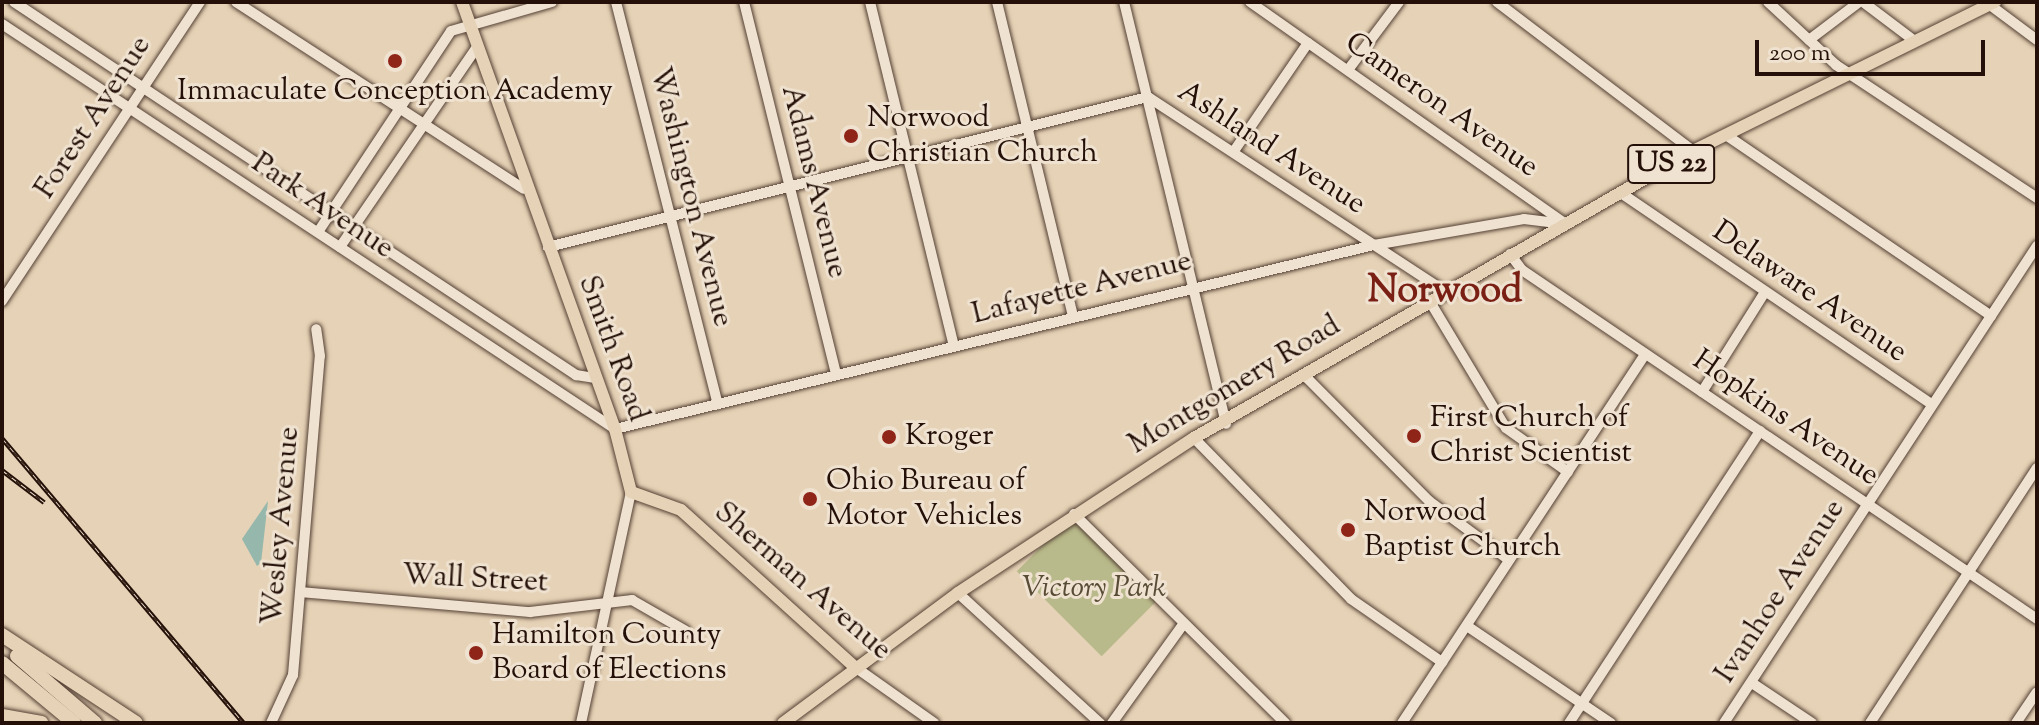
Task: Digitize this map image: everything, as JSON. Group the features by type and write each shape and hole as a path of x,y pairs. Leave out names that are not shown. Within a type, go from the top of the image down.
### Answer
{"highway":[{"path":"2,635 136,723"},
{"path":"2,644 95,723"},
{"path":"2,663 74,723"},
{"path":"2,716 41,723"}],"main road":[{"name":"Smith Road","path":"462,2 524,189 615,429 631,492"},
{"name":"Montgomery Road","path":"783,723 958,593 1194,438 1226,424 1444,291 1693,151 1912,39 1992,3"},
{"name":"Sherman Avenue","path":"631,492 681,510 855,667"}],"street":[{"name":"Park Avenue","path":"14,2 332,210 576,375 594,378"},
{"name":"Forest Avenue","path":"2,301 200,2"},
{"path":"236,2 524,189"},
{"path":"318,232 451,31 469,22 552,2"},
{"name":"Washington Avenue","path":"616,2 718,404"},
{"name":"Adams Avenue","path":"744,2 836,374"},
{"path":"870,2 954,346"},
{"path":"997,2 1073,317"},
{"path":"1124,2 1226,424"},
{"name":"Cameron Avenue","path":"1250,2 1565,224"},
{"path":"1348,70 1399,2"},
{"path":"1497,2 1693,151"},
{"path":"1768,2 1848,71 2037,198"},
{"path":"1809,40 1861,2 1912,39"},
{"path":"1992,3 2037,40"},
{"name":"Park Avenue","path":"2,24 615,429"},
{"path":"1234,151 1308,43"},
{"path":"340,247 420,124 477,47"},
{"name":"Ashland Avenue","path":"548,247 1148,97 1444,291"},
{"path":"1726,135 1991,316"},
{"name":"Delaware Avenue","path":"1621,193 1931,404"},
{"name":"Lafayette Avenue","path":"615,429 1194,286 1374,245 1524,219 1565,224"},
{"name":"Ivanhoe Avenue","path":"1724,723 2037,246"},
{"name":"Hopkins Avenue","path":"1510,254 1522,270 2037,619"},
{"path":"1702,392 1765,292"},
{"path":"1429,300 1506,428 1568,472"},
{"name":"Wesley Avenue","path":"271,723 293,675 316,329"},
{"path":"1402,723 1645,354"},
{"path":"1306,377 1429,501 1509,560"},
{"path":"1569,723 1760,431"},
{"path":"1194,438 1351,599 1442,662"},
{"path":"1870,723 2037,468"},
{"name":"Smith Road","path":"581,723 631,492"},
{"path":"1074,514 1285,723"},
{"name":"Wall Street","path":"300,592 530,612 642,602 686,631"},
{"path":"958,593 1100,723"},
{"path":"1112,723 1184,623"},
{"path":"1467,626 1611,723"},
{"name":"Sherman Avenue","path":"855,667 930,722"},
{"path":"1752,683 1812,723"},
{"path":"2016,723 2037,692"}],"green space":[{"name":"Victory Park","path":"1074,514 1159,599 1102,656 1017,571"}],"water":[{"path":"268,501 261,563 257,566 242,539"}],"railway":[{"path":"2,438 244,723"},
{"path":"2,470 44,502"}],"place":[{"name":"Immaculate Conception Academy","path":"395,61"},
{"name":"Norwood Christian Church","path":"851,136"},
{"name":"First Church of Christ Scientist","path":"1414,436"},
{"name":"Kroger","path":"889,437"},
{"name":"Ohio Bureau of Motor Vehicles","path":"810,499"},
{"name":"Norwood Baptist Church","path":"1348,530"},
{"name":"Hamilton County Board of Elections","path":"476,653"}],"district":[{"name":"Norwood","path":"1445,293"}]}
